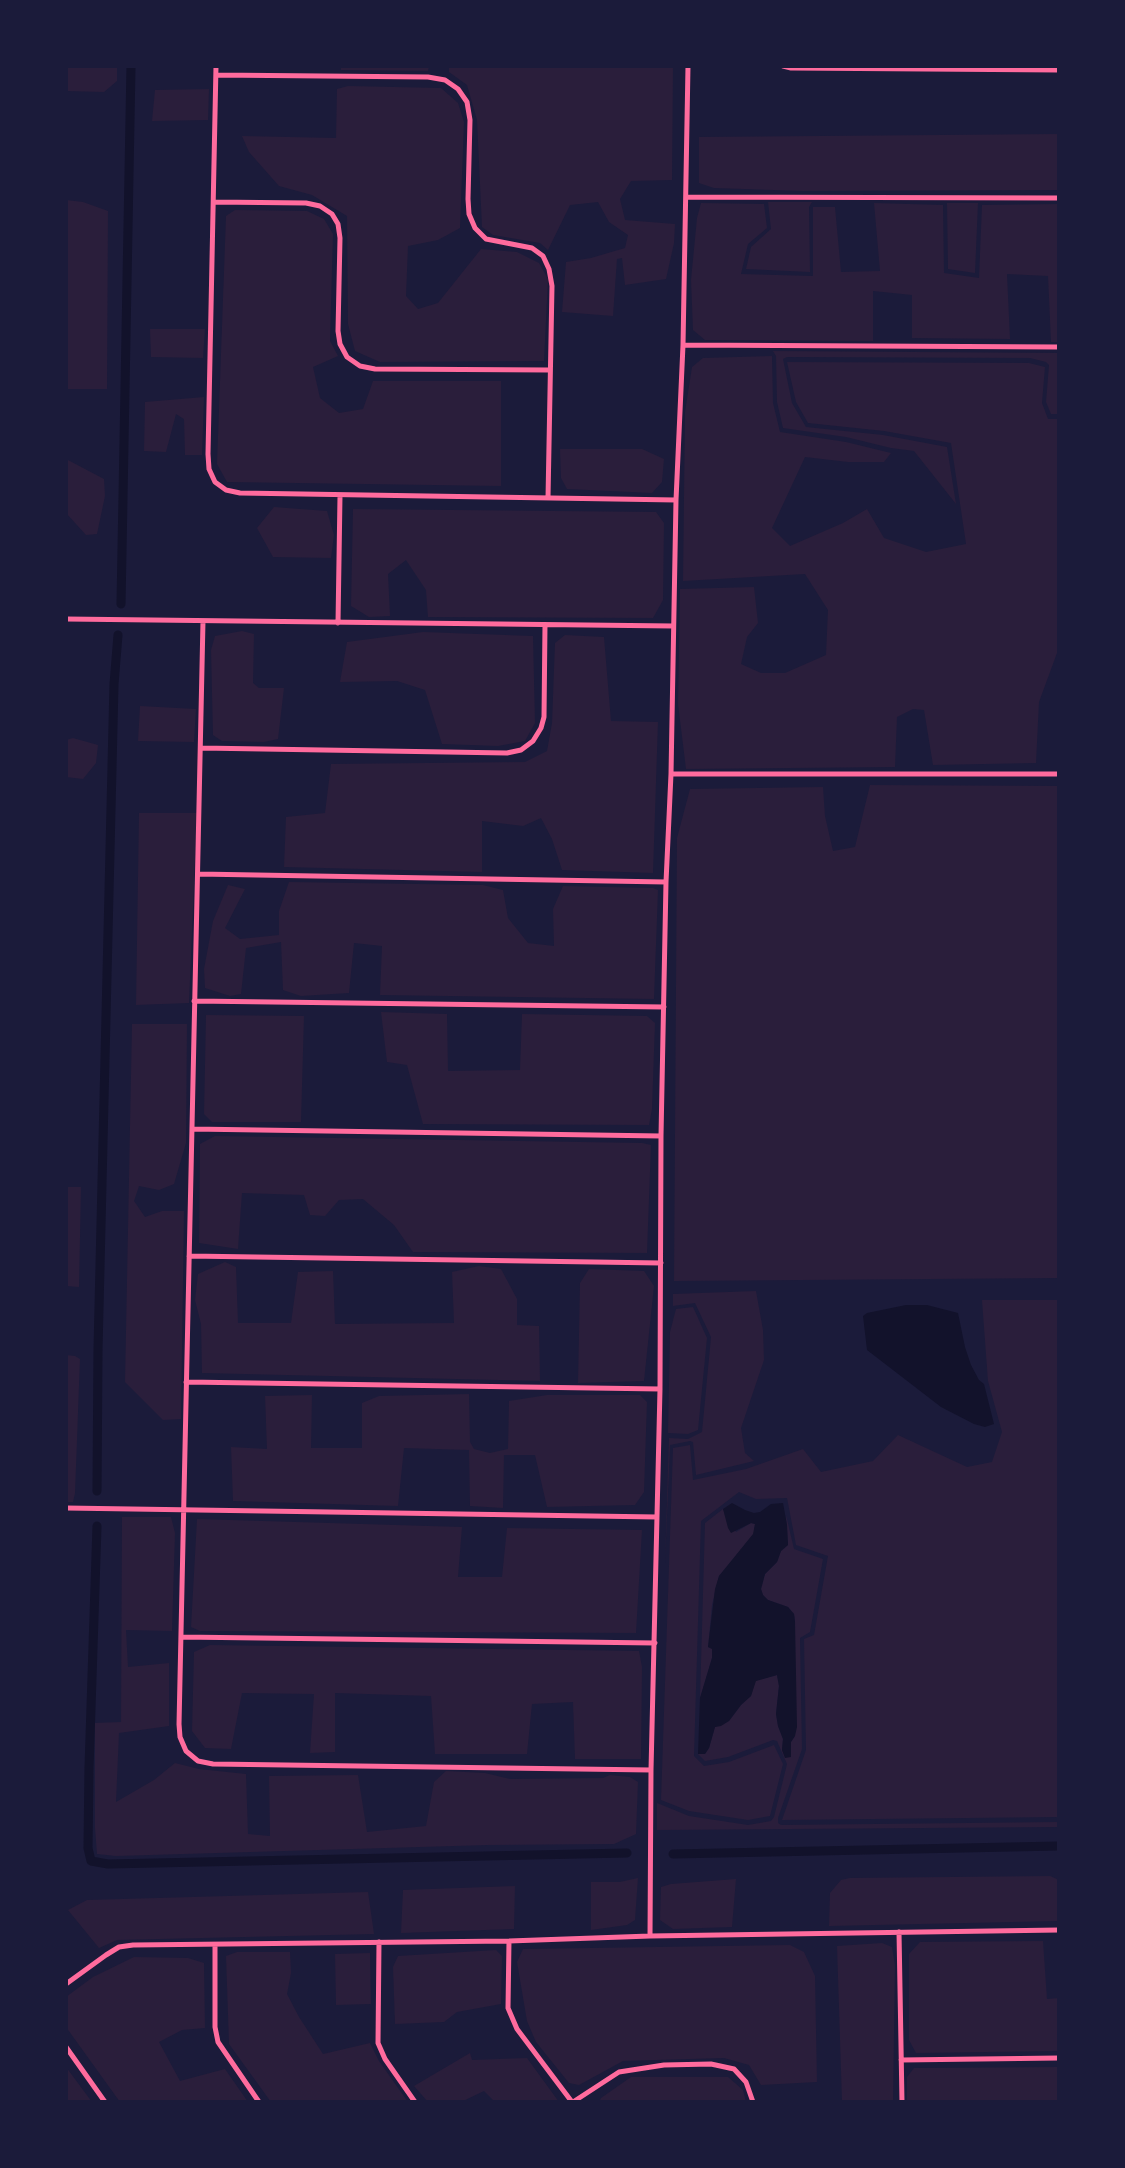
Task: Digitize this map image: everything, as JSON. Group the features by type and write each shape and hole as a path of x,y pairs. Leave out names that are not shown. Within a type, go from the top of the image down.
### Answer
{"street":[{"path":"216,66 208,454 209,469 215,482 226,490 240,493 676,500"},
{"path":"650,1936 666,882 671,774 676,500 683,345 688,66"},
{"path":"783,66 790,68 1059,70"},
{"path":"216,75 428,77 445,80 458,89 467,102 470,120 468,199 475,228 486,239 532,248 543,256 549,269 552,286 548,498"},
{"path":"687,196 1059,198"},
{"path":"213,202 306,203 320,206 332,214 338,224 340,238 339,338 347,357 360,366 375,369 549,370"},
{"path":"683,345 1059,347"},
{"path":"338,623 340,496"},
{"path":"66,619 673,626"},
{"path":"203,621 180,1737 186,1752 198,1761 213,1764 651,1770"},
{"path":"201,748 507,753 521,750 533,741 542,729 545,625"},
{"path":"671,774 1059,774"},
{"path":"198,874 666,882"},
{"path":"194,1001 664,1007"},
{"path":"192,1129 661,1136"},
{"path":"189,1256 661,1263"},
{"path":"186,1382 660,1389"},
{"path":"66,1508 657,1517"},
{"path":"181,1637 655,1642"},
{"path":"66,1984 119,1947 1059,1930"},
{"path":"900,1932 902,2102"},
{"path":"509,1941 508,2008 517,2029 573,2102 620,2072 664,2065 711,2064 734,2069 746,2082 753,2102"},
{"path":"379,1942 378,2043 385,2059 416,2102"},
{"path":"214,1945 215,2027 218,2042 259,2102"},
{"path":"66,2047 105,2102"},
{"path":"901,2060 1059,2058"}],"shaded area":[{"path":"66,66 117,66 117,81 104,92 66,91"},
{"path":"341,66 429,66 428,71 341,70"},
{"path":"449,66 673,66 672,180 631,181 620,199 625,220 675,224 674,243 666,279 625,285 622,258 617,259 613,316 562,312 566,262 591,258 625,248 628,235 609,222 598,202 570,205 548,250 540,243 493,235 482,227 477,120 467,85 449,72"},
{"path":"348,86 441,88 458,103 464,122 460,228 438,240 408,246 406,296 418,309 438,303 481,249 517,252 539,263 548,279 544,361 380,362 355,351 348,324 347,216 312,195 279,186 249,152 242,136 336,138 337,89"},
{"path":"209,89 208,120 152,121 155,90"},
{"path":"1059,134 1059,190 803,191 714,188 699,183 699,137"},
{"path":"66,200 83,202 108,211 107,389 66,389"},
{"path":"768,202 812,202 809,207 810,272 746,269 751,247 771,229"},
{"path":"701,203 764,204 767,228 748,244 741,274 813,276 813,207 835,207 841,272 880,271 874,203 943,205 944,273 979,278 982,205 1059,204 1059,342 1051,342 1048,276 1007,274 1010,339 912,338 912,295 873,291 873,341 705,340 693,330 691,280 697,218"},
{"path":"947,203 978,203 975,273 948,269"},
{"path":"235,210 307,211 324,219 333,234 330,341 338,356 313,367 320,398 339,413 363,409 373,381 501,381 501,486 227,482 217,464 226,216"},
{"path":"150,329 205,329 203,358 151,357"},
{"path":"773,351 1059,353 1059,414 1051,414 1046,402 1049,365 1030,358 787,357 783,359 792,403 806,427 883,435 947,447 956,504 914,451 846,437 783,428 777,402 776,356"},
{"path":"772,356 773,403 780,432 846,442 891,453 884,462 848,462 805,457 772,528 790,546 843,523 867,509 884,538 926,552 966,544 951,443 884,431 808,423 796,402 787,362 1029,363 1045,367 1042,403 1048,419 1059,419 1059,640 1057,653 1039,702 1036,763 933,765 924,710 913,709 897,717 895,767 686,769 678,704 680,589 754,587 758,623 747,637 741,664 761,673 785,673 826,655 828,610 805,574 683,581 685,412 692,367 703,358"},
{"path":"204,397 202,455 185,455 184,419 176,414 166,452 144,451 145,402"},
{"path":"560,449 642,449 664,459 662,482 652,493 567,489 561,478"},
{"path":"66,459 104,479 105,496 97,534 86,535 66,513"},
{"path":"274,507 327,511 334,535 331,558 273,557 257,528"},
{"path":"353,509 656,512 664,523 663,600 653,618 428,617 426,590 406,560 388,574 390,616 369,617 351,606"},
{"path":"242,631 254,634 253,683 259,688 284,688 278,739 264,742 222,741 213,735 211,650 215,636"},
{"path":"423,632 533,636 535,723 525,741 498,746 442,744 425,690 397,681 340,682 347,642"},
{"path":"565,635 604,637 611,721 658,722 653,873 562,870 552,839 541,818 523,826 482,821 482,872 284,867 286,817 325,813 331,764 525,762 547,751 552,723 555,643"},
{"path":"140,706 196,709 194,742 138,741"},
{"path":"73,738 98,745 96,763 83,779 66,777 66,740"},
{"path":"870,785 1059,786 1059,1278 674,1281 677,838 690,789 823,787 825,816 833,851 855,847"},
{"path":"139,813 197,813 189,1003 136,1005"},
{"path":"289,882 483,885 503,890 508,918 528,943 554,946 553,909 563,886 653,888 658,890 654,999 380,995 382,946 354,943 349,993 301,996 283,990 281,942 246,948 241,994 230,996 205,988 204,969 213,921 228,885 245,889 225,928 240,939 279,935 279,911"},
{"path":"381,1012 447,1014 448,1071 520,1070 522,1014 647,1016 655,1023 652,1109 649,1125 423,1124 407,1065 387,1062"},
{"path":"206,1015 304,1016 301,1122 212,1122 204,1114"},
{"path":"132,1024 187,1024 186,1143 174,1184 159,1190 139,1186 134,1201 145,1217 162,1211 184,1211 181,1419 163,1420 125,1382"},
{"path":"215,1136 642,1143 651,1145 647,1253 413,1252 394,1225 363,1199 339,1200 325,1216 310,1215 304,1195 242,1193 238,1249 199,1243 200,1144"},
{"path":"66,1187 81,1187 79,1287 66,1286"},
{"path":"225,1262 236,1267 238,1323 291,1323 298,1272 333,1271 335,1324 454,1323 452,1272 479,1266 501,1269 517,1299 517,1325 539,1326 540,1381 202,1373 201,1324 195,1300 198,1274"},
{"path":"589,1269 644,1271 654,1286 644,1381 578,1383 580,1283"},
{"path":"756,1291 763,1330 764,1360 741,1428 745,1453 754,1461 696,1475 693,1442 670,1445 665,1563 669,1438 688,1439 702,1432 711,1337 695,1303 673,1306 673,1294"},
{"path":"982,1300 1059,1300 1059,1817 782,1820 806,1750 804,1639 814,1635 828,1556 796,1545 787,1498 756,1499 739,1492 701,1521 694,1756 704,1766 729,1762 774,1745 783,1764 770,1816 748,1820 689,1811 661,1800 673,1448 690,1445 693,1480 746,1469 803,1449 821,1472 873,1461 898,1435 967,1467 992,1462 1002,1432 988,1381"},
{"path":"906,1305 927,1305 958,1313 965,1347 971,1365 979,1380 984,1384 994,1424 985,1427 974,1424 941,1407 867,1350 863,1316 867,1313"},
{"path":"693,1307 707,1338 698,1430 688,1434 668,1433 670,1332 676,1309"},
{"path":"66,1355 80,1359 73,1502 66,1502"},
{"path":"469,1394 470,1442 474,1449 490,1453 508,1449 509,1401 547,1395 640,1395 647,1402 644,1492 635,1505 547,1507 535,1455 504,1455 503,1508 470,1506 469,1450 404,1448 398,1506 233,1501 231,1447 267,1449 265,1396 312,1395 311,1448 362,1448 362,1403 379,1396"},
{"path":"732,1503 754,1513 760,1512 771,1504 783,1503 788,1545 781,1551 777,1562 765,1574 761,1589 768,1600 788,1607 794,1614 797,1727 791,1742 791,1757 785,1758 782,1750 783,1739 776,1714 779,1686 777,1675 756,1681 751,1696 729,1721 715,1727 705,1754 698,1754 700,1698 712,1658 712,1649 708,1647 715,1589 719,1576 753,1534 755,1524 751,1523 731,1533 723,1509"},
{"path":"723,1509 736,1532 751,1523 755,1524 754,1534 719,1576 712,1605 708,1647 712,1649 712,1658 700,1698 705,1523"},
{"path":"786,1515 794,1549 823,1559 810,1632 800,1638 802,1749 778,1823 781,1825 1059,1822 1059,1827 657,1830 657,1803 689,1816 748,1825 771,1821 774,1817 787,1764 777,1741 773,1740 728,1757 705,1761 698,1754 705,1754 709,1748 715,1727 729,1721 751,1696 755,1681 777,1675 779,1686 776,1714 783,1739 782,1750 785,1757 791,1757 791,1742 795,1736 794,1614 788,1607 768,1600 761,1589 765,1574 777,1562 781,1551 788,1545"},
{"path":"122,1517 171,1517 175,1533 172,1631 126,1630 128,1667 169,1663 169,1726 119,1733 116,1802 154,1780 175,1763 199,1769 246,1774 248,1834 270,1836 269,1776 358,1775 367,1832 426,1826 434,1782 446,1771 485,1773 510,1779 603,1778 610,1775 630,1777 638,1782 636,1834 614,1844 488,1845 116,1856 97,1854 95,1723 121,1722"},
{"path":"197,1519 462,1527 458,1577 502,1577 507,1528 642,1530 636,1633 200,1631 191,1627"},
{"path":"210,1645 639,1651 642,1667 641,1759 575,1759 573,1702 532,1704 527,1754 435,1754 431,1696 335,1693 335,1752 310,1753 314,1694 242,1693 231,1749 205,1748 192,1731 194,1652"},
{"path":"1050,1876 1059,1880 1059,1921 829,1926 830,1893 841,1880 850,1878"},
{"path":"638,1878 635,1920 627,1925 591,1930 591,1882 620,1882"},
{"path":"736,1879 732,1927 673,1929 660,1920 661,1887 671,1884"},
{"path":"515,1886 514,1929 401,1933 403,1890"},
{"path":"368,1892 374,1934 117,1940 99,1948 68,1910 87,1900"},
{"path":"1043,1941 1047,1999 1059,1998 1059,2051 916,2053 909,2040 909,1954 920,1942"},
{"path":"882,1943 892,1947 895,1965 893,2102 842,2102 837,1946"},
{"path":"790,1945 804,1952 815,1976 817,2082 761,2085 749,2065 724,2058 623,2061 579,2085 569,2083 536,2042 527,2021 517,1962 523,1949"},
{"path":"496,1950 502,1956 501,2004 457,2012 444,2022 395,2024 393,1967 398,1956"},
{"path":"237,1952 290,1952 291,1973 287,1994 323,2054 370,2043 379,2061 408,2102 271,2102 229,2044 226,1956"},
{"path":"370,1953 371,2004 336,2005 335,1954"},
{"path":"134,1957 188,1958 204,1963 205,2028 182,2030 159,2042 180,2081 225,2069 248,2102 120,2102 66,2027 66,1997 93,1977"},
{"path":"470,2053 472,2060 527,2058 559,2102 495,2102 484,2091 461,2102 428,2102 414,2086"},
{"path":"66,2067 92,2102 66,2102"},
{"path":"1059,2067 1059,2102 907,2102 907,2077 914,2068"},
{"path":"631,2077 728,2077 743,2090 746,2102 599,2102 601,2098"}],"waterway":[{"path":"121,604 131,66"},
{"path":"97,1491 98,1349 114,684 118,635"},
{"path":"97,1526 89,1768 88,1848 91,1861 108,1864 627,1853"},
{"path":"673,1854 1059,1846"}]}
